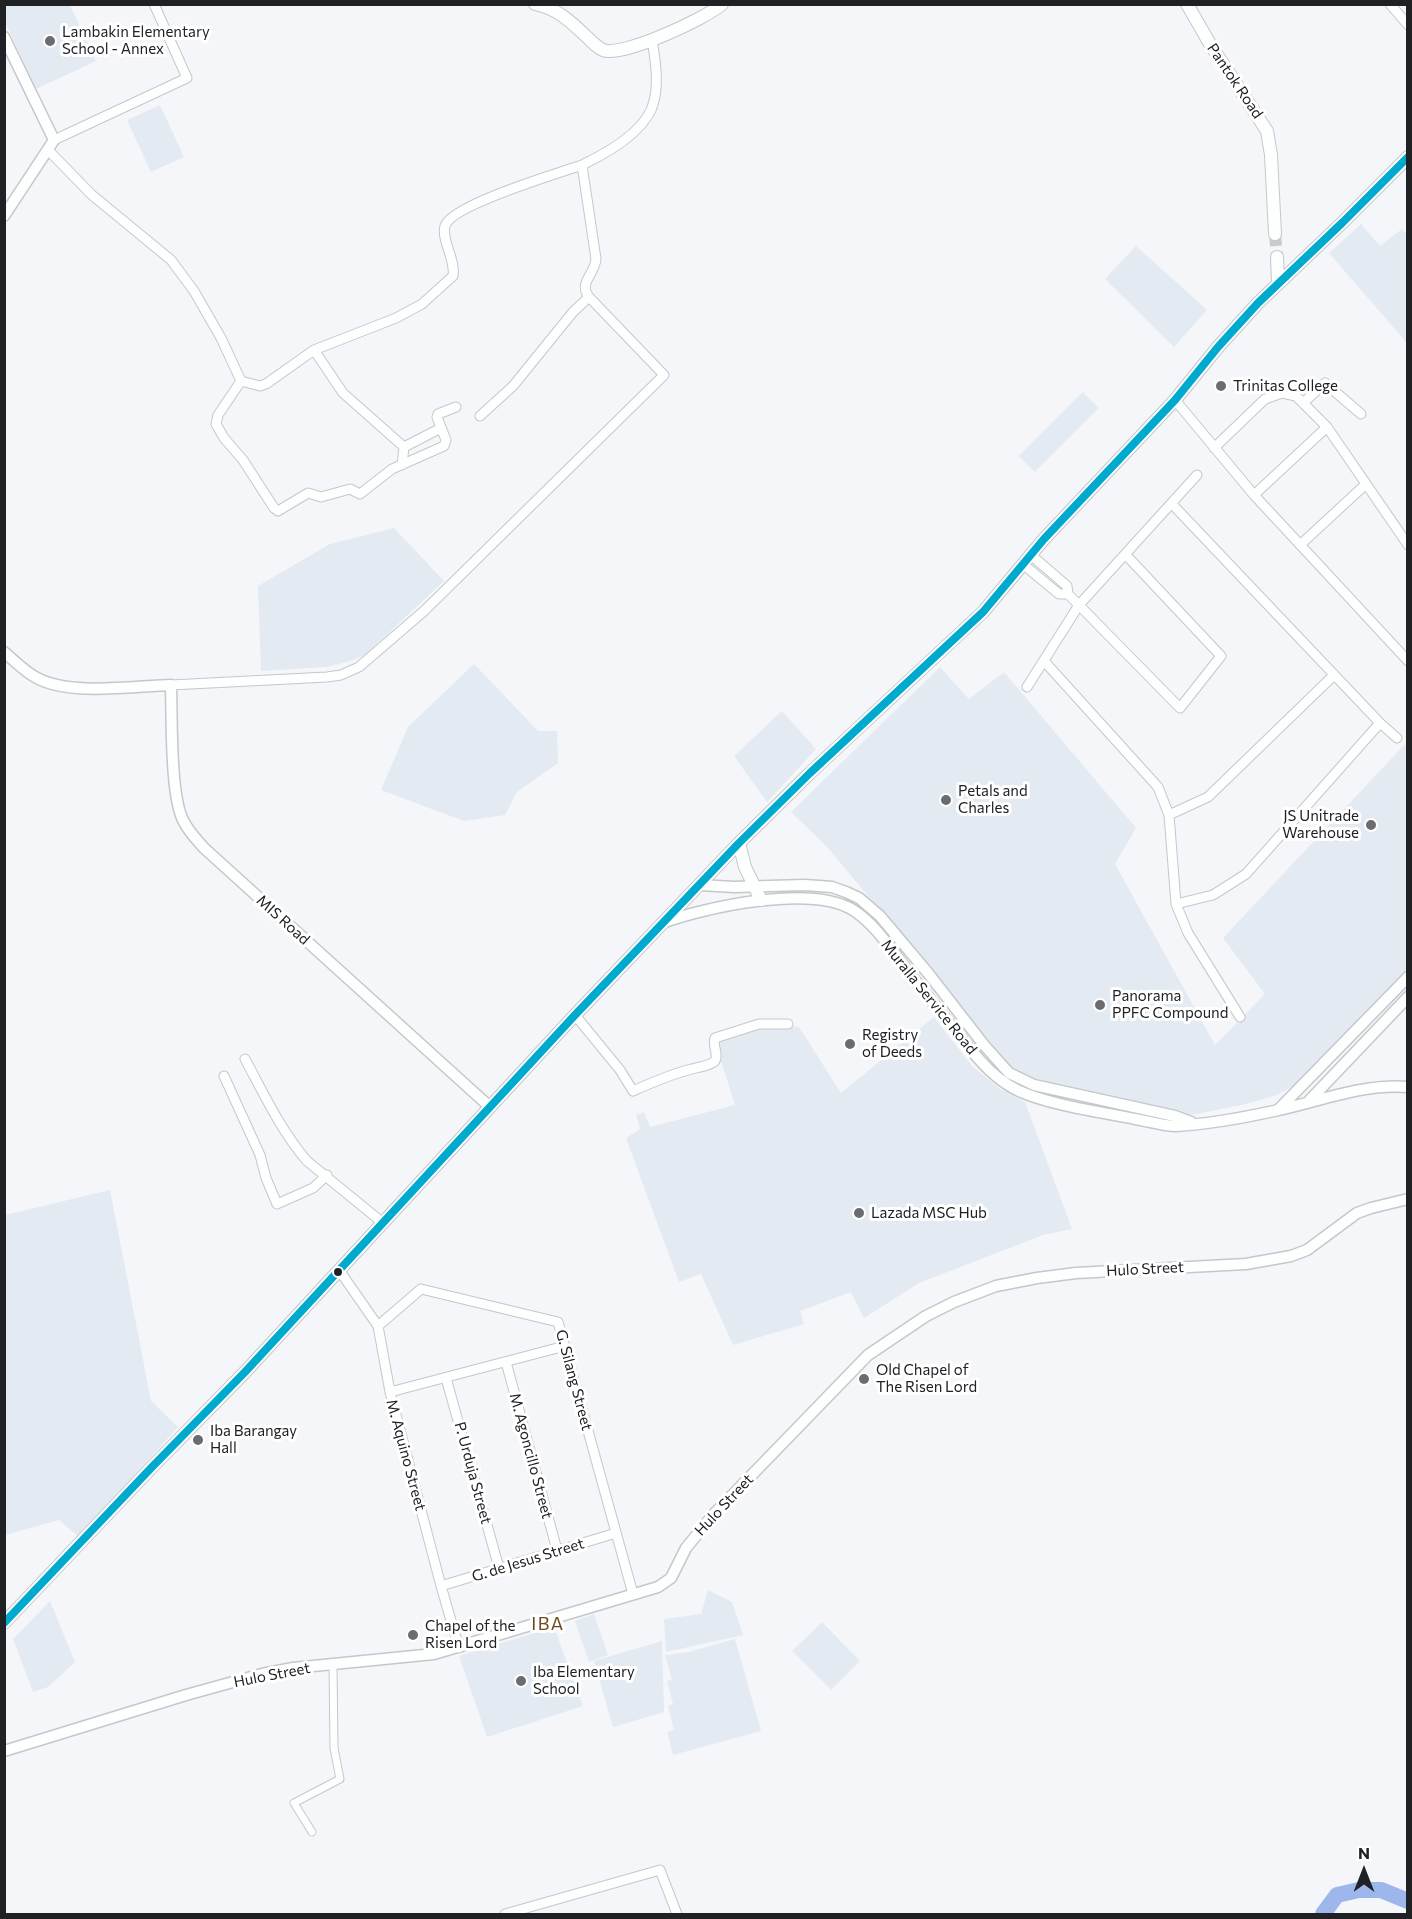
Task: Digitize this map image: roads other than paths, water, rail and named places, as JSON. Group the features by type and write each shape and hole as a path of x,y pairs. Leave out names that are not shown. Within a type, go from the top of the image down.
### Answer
{"main road":[{"path":"535,4 559,12 598,47 616,52 705,17 722,4"},
{"name":"Pantok Road","path":"1187,4 1210,44 1267,131 1271,156 1275,234"},
{"path":"4,1623 384,1223 662,923 810,773 983,612 1059,522 1175,400 1218,347 1278,282 1343,222 1407,157"},
{"path":"1277,257 1278,282"},
{"path":"739,843 745,867 761,900"}],"street":[{"path":"4,216 51,145 187,78 154,4"},
{"path":"1390,4 1407,25"},
{"path":"4,37 51,145 92,195 171,260 194,291 241,381 260,387 314,350 396,318 422,304 453,276 453,265 445,232 447,222 453,215 494,196 582,165 607,153 646,119 655,98 655,60 652,39"},
{"path":"4,652 28,673 53,685 80,688 341,675 359,667 424,611 664,375 585,293 584,285 594,268 596,259 582,165"},
{"path":"480,416 513,386 573,312 589,297"},
{"path":"314,350 343,393 404,447"},
{"path":"241,381 218,415 216,424 274,508 278,510 308,494 321,497 350,489 360,494 392,469 444,446 446,440 437,417 438,414 456,407"},
{"path":"1303,403 1325,383 1361,414"},
{"path":"1214,448 1265,399 1281,393 1296,396 1327,427 1407,545"},
{"path":"1175,400 1254,495 1407,661"},
{"path":"1254,495 1327,427"},
{"path":"404,447 441,428"},
{"path":"402,465 404,447"},
{"path":"1026,687 1079,605 1197,475"},
{"path":"1300,545 1366,484"},
{"path":"1172,504 1380,723 1397,738"},
{"path":"1028,560 1051,572 1067,586 1068,594 1180,708 1221,656 1126,555"},
{"path":"1028,560 1043,581 1059,594 1068,594"},
{"path":"1043,581 1051,572"},
{"path":"1044,662 1158,787 1169,815 1176,904 1188,933 1240,1017"},
{"path":"1169,815 1208,797 1334,675"},
{"name":"MIS Road","path":"171,685 177,802 183,821 194,836 204,848 490,1107"},
{"path":"1176,904 1213,895 1246,874 1380,723"},
{"name":"Muralla Service Road","path":"700,885 832,887 859,898 886,924 1009,1073 1034,1085 1175,1116 1194,1124"},
{"name":"Muralla Service Road","path":"662,923 680,916 761,900 808,898 829,901 853,910 883,939 989,1071 1018,1091 1031,1096 1102,1113 1173,1126 1222,1122 1376,1087 1407,1087"},
{"path":"1277,1111 1407,977"},
{"path":"1307,1103 1407,997"},
{"path":"575,1015 620,1070 633,1091 671,1074 714,1061 716,1057 712,1043 715,1038 759,1024 788,1024"},
{"path":"1333,1053 1344,1063"},
{"path":"245,1059 275,1117 300,1153 384,1223"},
{"path":"224,1076 260,1155 266,1178 277,1204 313,1188 327,1175"},
{"path":"1333,1076 1340,1095"},
{"name":"Hulo Street","path":"4,1751 251,1677 293,1668 422,1656 459,1648 658,1587 670,1578 686,1548 712,1515 868,1355 926,1316 954,1302 996,1286 1037,1278 1076,1273 1246,1264 1291,1256 1307,1250 1357,1213 1407,1199"},
{"name":"M. Aquino Street","path":"339,1270 378,1326 390,1392 459,1648"},
{"name":"G. Silang Street","path":"378,1326 422,1289 558,1322 633,1594"},
{"path":"390,1392 565,1346"},
{"name":"M. Agoncillo Street","path":"506,1362 557,1551"},
{"name":"P. Urduja Street","path":"447,1378 499,1568"},
{"name":"G. de Jesus Street","path":"441,1586 616,1533"},
{"path":"312,1832 294,1803 340,1779 334,1748 333,1664"},
{"path":"506,1914 660,1870 677,1914"}],"waterway":[{"path":"1323,1914 1337,1895 1359,1890 1381,1890 1408,1901"}],"tunnel":[{"path":"1275,234 1277,257"}],"place":[{"name":"Lambakin Elementary School - Annex","path":"50,41"},
{"name":"Trinitas College","path":"1221,386"},
{"name":"Petals and Charles","path":"946,800"},
{"name":"JS Unitrade Warehouse","path":"1371,825"},
{"name":"Panorama PPFC Compound","path":"1100,1005"},
{"name":"Registry of Deeds","path":"850,1044"},
{"name":"Lazada MSC Hub","path":"859,1213"},
{"name":"Old Chapel of The Risen Lord","path":"864,1379"},
{"name":"Iba Barangay Hall","path":"198,1440"},
{"name":"Chapel of the Risen Lord","path":"413,1635"},
{"name":"Iba Elementary School","path":"521,1681"}],"district":[{"name":"IBA","path":"548,1624"}]}
